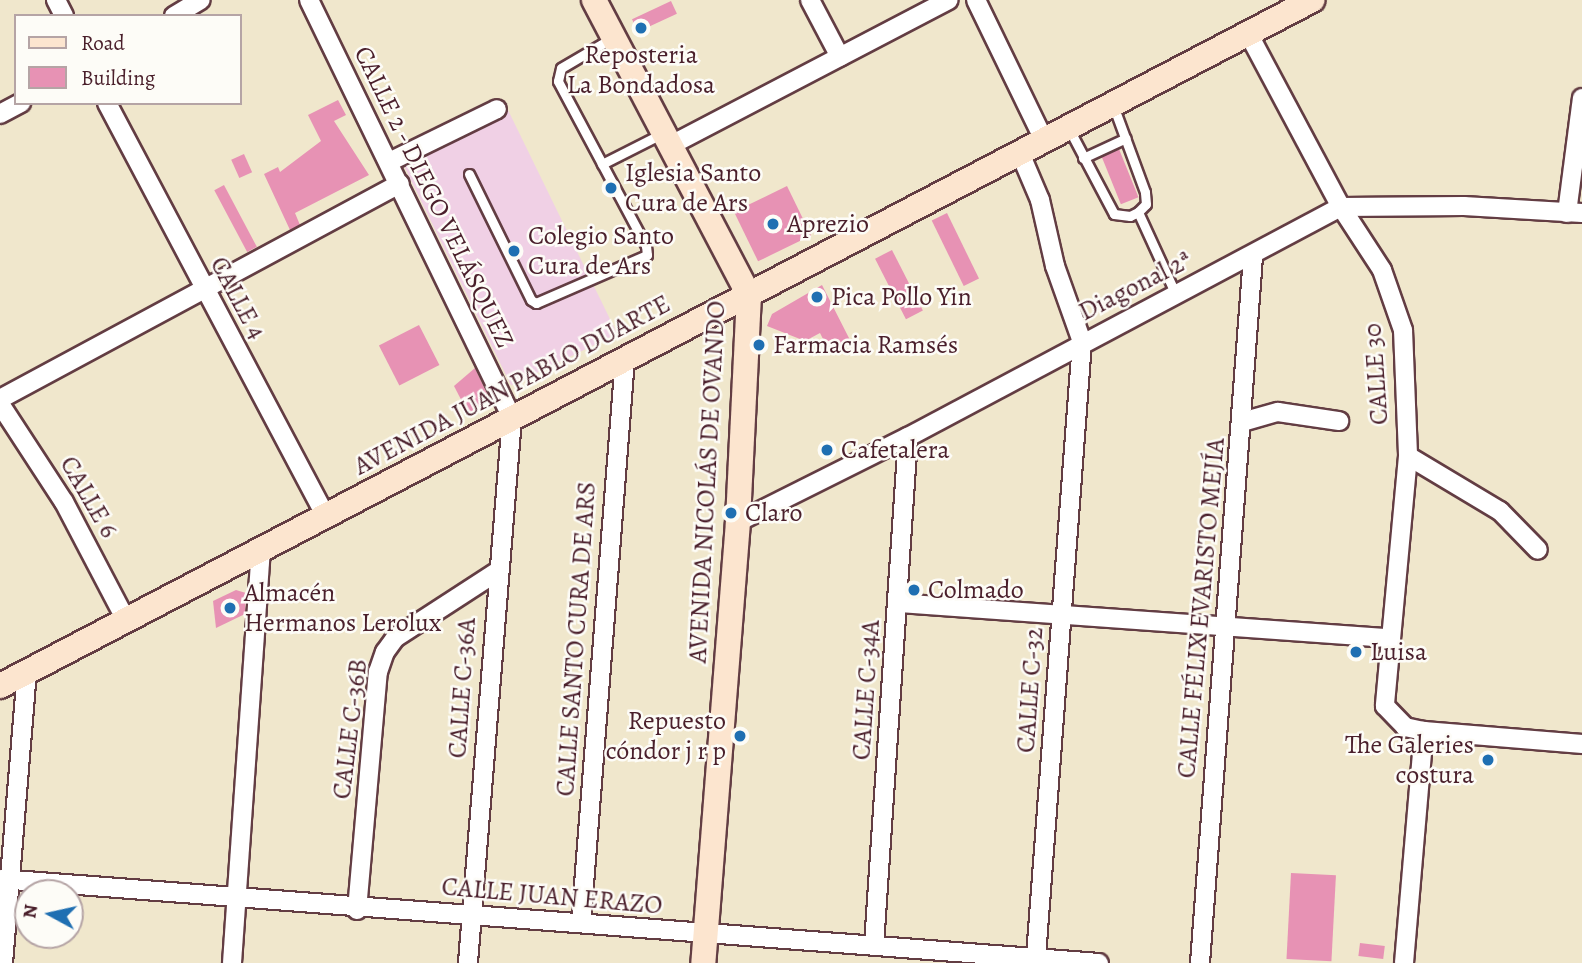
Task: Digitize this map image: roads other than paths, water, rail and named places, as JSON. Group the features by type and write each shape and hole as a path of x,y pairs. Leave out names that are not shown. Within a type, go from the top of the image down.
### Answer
{"main road":[{"name":"AVENIDA NICOLÁS DE OVANDO","path":"594,0 670,138 749,295 738,522 703,963"},
{"name":"AVENIDA JUAN PABLO DUARTE","path":"0,686 1312,0"}],"street":[{"path":"177,14 201,0"},
{"name":"CALLE 2 - DIEGO VELÁSQUEZ","path":"309,0 512,418"},
{"path":"810,0 840,57"},
{"path":"670,138 840,57 949,0"},
{"path":"976,0 1044,140"},
{"name":"CALLE 30","path":"1248,33 1341,207 1382,270 1403,330 1408,456 1385,706 1405,727 1424,731"},
{"path":"1575,213 1582,98"},
{"path":"0,114 17,105"},
{"name":"CALLE 4","path":"108,105 203,290 326,516"},
{"path":"389,162 497,109"},
{"path":"1020,153 1040,200 1055,266 1082,342"},
{"path":"0,402 400,184"},
{"name":"Diagonal 2ª","path":"738,522 908,438 1082,342 1253,256 1341,207 1464,206 1575,213"},
{"name":"CALLE FÉLIX EVARISTO MEJÍA","path":"1200,963 1253,256"},
{"name":"CALLE C-32","path":"1036,957 1082,342"},
{"name":"CALLE SANTO CURA DE ARS","path":"581,923 625,359"},
{"name":"CALLE 6","path":"0,402 64,502 126,620"},
{"path":"1242,422 1278,412 1339,421"},
{"name":"CALLE C-36A","path":"468,963 512,418"},
{"name":"CALLE C-34A","path":"874,945 908,438"},
{"path":"1408,456 1500,511 1538,550"},
{"path":"232,963 261,549"},
{"name":"CALLE C-36B","path":"357,910 378,672 385,652 395,638 498,571"},
{"path":"898,603 1390,638"},
{"path":"3,963 6,880 27,672"},
{"path":"1404,963 1424,731 1582,744"},
{"name":"CALLE JUAN ERAZO","path":"6,880 357,910 471,914 705,935 874,945 935,958 1036,957 1099,963"}],"lane":[{"path":"469,174 530,300 536,303 647,255 646,246 556,72 614,37"},
{"path":"1069,127 1114,214 1129,216 1138,212 1146,204 1145,192 1113,105"},
{"path":"602,164 670,138"},
{"path":"1083,158 1126,138"},
{"path":"1138,212 1176,295"}],"place":[{"name":"Reposteria La Bondadosa","path":"641,28"},
{"name":"Iglesia Santo Cura de Ars","path":"611,188"},
{"name":"Aprezio","path":"773,224"},
{"name":"Colegio Santo Cura de Ars","path":"514,251"},
{"name":"Pica Pollo Yin","path":"817,297"},
{"name":"Farmacia Ramsés","path":"759,345"},
{"name":"Cafetalera","path":"827,450"},
{"name":"Claro","path":"731,513"},
{"name":"Colmado","path":"914,590"},
{"name":"Almacén Hermanos Lerolux","path":"230,608"},
{"name":"Luisa","path":"1356,652"},
{"name":"Repuesto cóndor j r p","path":"740,736"},
{"name":"The Galeries costura","path":"1488,760"}]}
